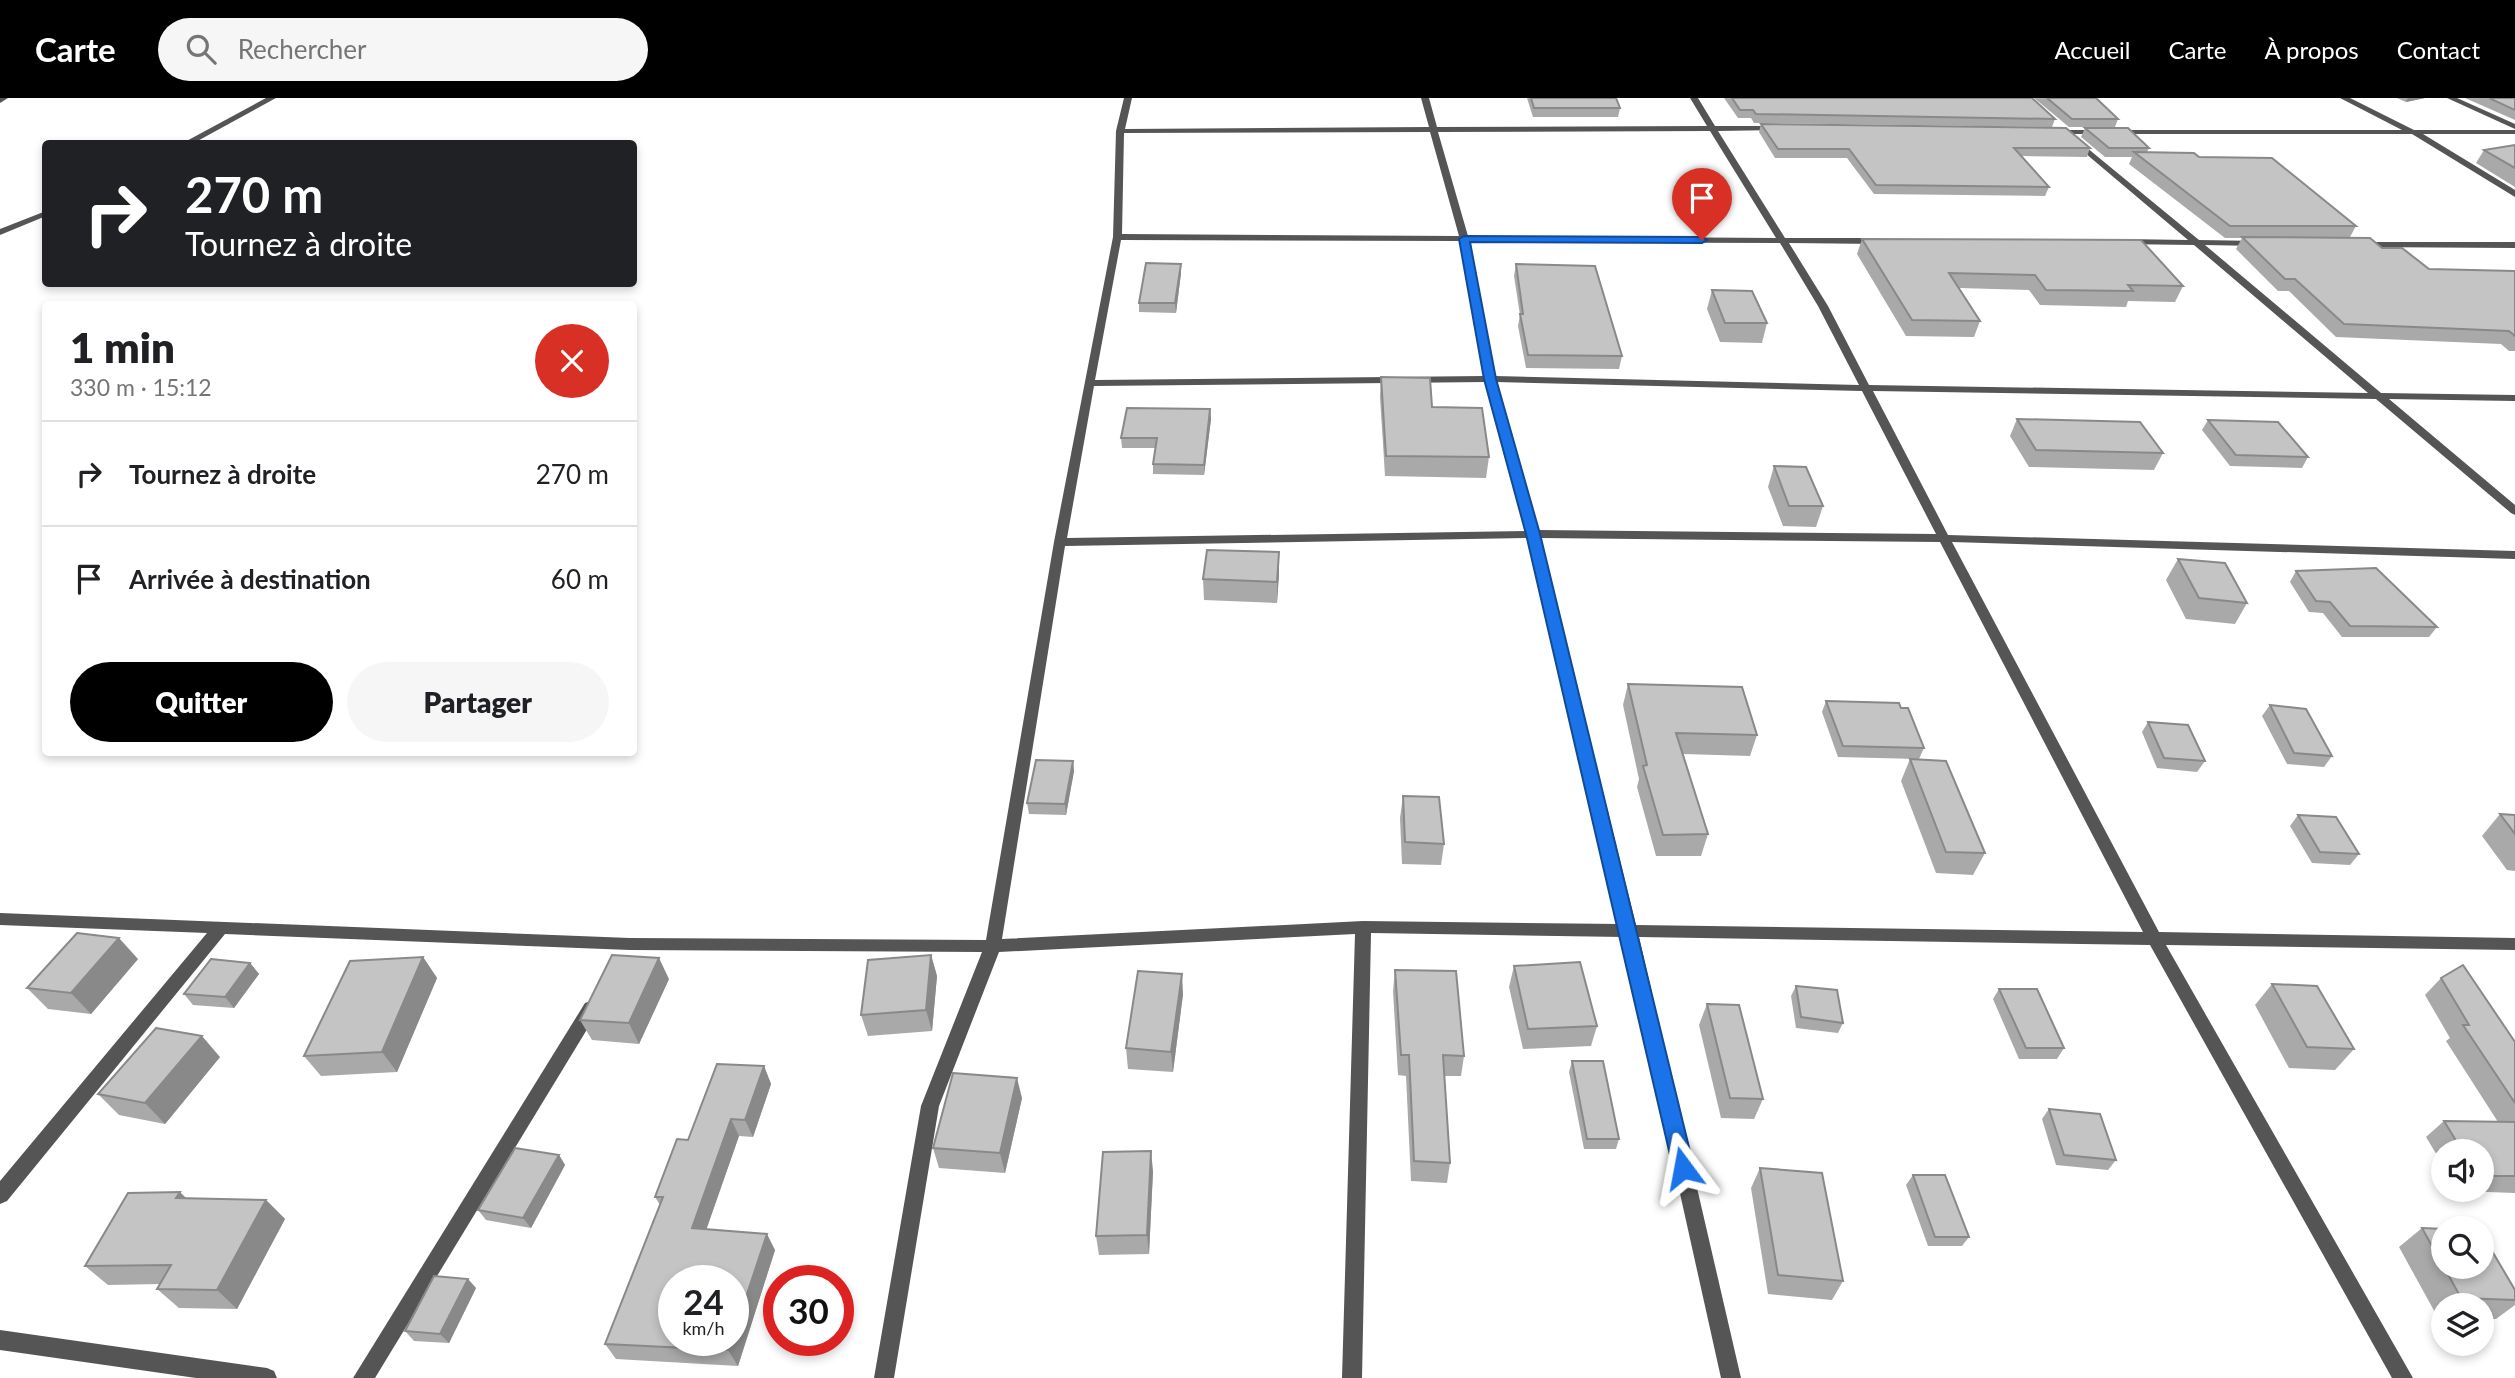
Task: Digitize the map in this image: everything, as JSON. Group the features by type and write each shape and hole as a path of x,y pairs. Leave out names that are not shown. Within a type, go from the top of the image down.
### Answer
{"street":[{"path":"0,102 4,98"},
{"path":"193,140 272,98"},
{"path":"884,1378 930,1106 993,946 1060,542 1117,237 1120,131 1128,98"},
{"path":"1425,98 1464,239 1490,379 1533,534 1630,932 1731,1378"},
{"path":"1694,98 1823,306 2155,941 2403,1378"},
{"path":"2344,98 2415,133 2515,194"},
{"path":"2451,98 2515,130"},
{"path":"2057,124 2515,511"},
{"path":"1120,131 1794,128"},
{"path":"2039,132 2415,133 2515,130"},
{"path":"0,232 42,216"},
{"path":"1117,237 1893,241"},
{"path":"2114,242 2275,244"},
{"path":"2353,245 2515,245"},
{"path":"1091,383 1490,379 2515,398"},
{"path":"1060,542 1533,534 1944,538 2515,555"},
{"path":"0,919 630,944 993,946 1363,927 2155,941 2515,944"},
{"path":"1352,1378 1363,927"},
{"path":"0,1195 220,929"},
{"path":"616,967 630,944"},
{"path":"363,1378 601,991"},
{"path":"0,1340 267,1378"}],"building":[{"path":"1531,98 1616,98 1620,108 1534,108"},
{"path":"1732,98 2032,98 2055,119 1756,114 1753,110 1740,110"},
{"path":"2047,98 2096,98 2118,119 2072,119"},
{"path":"2489,98 2515,98 2515,110"},
{"path":"1761,124 2066,128 2090,148 2014,148 2049,187 1876,185 1849,149 1778,149"},
{"path":"2085,128 2128,128 2149,148 2109,148"},
{"path":"2515,145 2515,168 2484,150"},
{"path":"2134,152 2194,153 2199,157 2272,158 2356,226 2230,226"},
{"path":"2242,237 2370,238 2382,248 2402,248 2429,269 2515,271 2515,336 2509,331 2344,324 2295,279 2285,279"},
{"path":"1862,239 2141,240 2183,286 2128,285 2133,291 2046,290 2035,275 1949,273 1980,321 1912,320"},
{"path":"1146,263 1181,264 1175,303 1139,303"},
{"path":"1516,264 1595,266 1622,356 1528,355 1520,314 1523,314"},
{"path":"1712,290 1752,291 1767,323 1725,323"},
{"path":"1381,377 1430,378 1432,407 1482,408 1489,457 1386,456"},
{"path":"1127,408 1210,409 1204,465 1153,464 1157,438 1121,438"},
{"path":"2017,419 2140,422 2163,453 2036,450"},
{"path":"2208,420 2278,422 2308,457 2236,455"},
{"path":"1774,466 1806,467 1823,506 1789,506"},
{"path":"1207,550 1279,552 1277,582 1203,579"},
{"path":"2178,559 2225,563 2247,603 2199,598"},
{"path":"2376,568 2437,627 2350,626 2330,602 2316,601 2296,571"},
{"path":"1628,684 1742,687 1757,735 1676,733 1708,834 1663,835 1643,766 1647,765"},
{"path":"1826,701 1899,703 1901,708 1908,708 1924,748 1843,746"},
{"path":"2270,705 2306,709 2332,756 2294,753"},
{"path":"2148,722 2188,725 2205,761 2164,758"},
{"path":"1910,759 1946,761 1985,853 1946,852"},
{"path":"1036,760 1073,761 1065,804 1027,803"},
{"path":"1403,796 1439,797 1444,844 1405,842"},
{"path":"2500,814 2515,815 2515,834"},
{"path":"2298,815 2336,817 2359,854 2320,852"},
{"path":"77,933 119,938 71,993 27,988"},
{"path":"612,955 659,958 629,1023 580,1020"},
{"path":"931,955 926,1010 861,1015 868,960"},
{"path":"423,957 382,1052 304,1056 350,961"},
{"path":"211,959 250,963 225,997 184,994"},
{"path":"1580,962 1597,1026 1528,1029 1514,966"},
{"path":"2463,965 2515,1042 2515,1103 2463,1025 2469,1025 2441,978"},
{"path":"1395,970 1456,971 1464,1056 1443,1055 1450,1163 1414,1161 1409,1055 1401,1055"},
{"path":"1138,971 1182,974 1171,1052 1126,1048"},
{"path":"2272,984 2317,986 2354,1049 2307,1047"},
{"path":"1796,986 1837,990 1843,1023 1801,1017"},
{"path":"1999,989 2037,989 2064,1048 2026,1048"},
{"path":"1707,1004 1739,1005 1763,1099 1730,1098"},
{"path":"156,1028 202,1036 145,1103 98,1094"},
{"path":"1572,1061 1603,1061 1619,1139 1587,1139"},
{"path":"717,1064 764,1066 745,1120 731,1119 692,1228 767,1234 749,1288 749,1265 658,1265 658,1347 605,1344 663,1197 655,1197 677,1139 688,1140"},
{"path":"953,1073 1017,1078 1000,1153 933,1148"},
{"path":"2049,1109 2100,1114 2116,1160 2064,1155"},
{"path":"2444,1121 2515,1122 2515,1176 2494,1176 2494,1139 2455,1139"},
{"path":"515,1148 559,1155 523,1218 478,1210"},
{"path":"1151,1151 1147,1235 1096,1236 1103,1152"},
{"path":"1760,1168 1822,1173 1843,1281 1778,1275"},
{"path":"1913,1175 1945,1175 1969,1237 1935,1237"},
{"path":"180,1192 176,1198 266,1200 217,1290 157,1289 171,1265 85,1266 128,1193"},
{"path":"2422,1228 2431,1228 2431,1244"},
{"path":"2494,1254 2515,1290 2515,1300 2494,1299 2494,1293 2458,1293 2451,1279 2494,1279"},
{"path":"434,1276 468,1279 440,1334 405,1331"}],"route":[{"path":"1683,1168 1630,932 1533,534 1490,379 1464,239 1702,240"}]}
